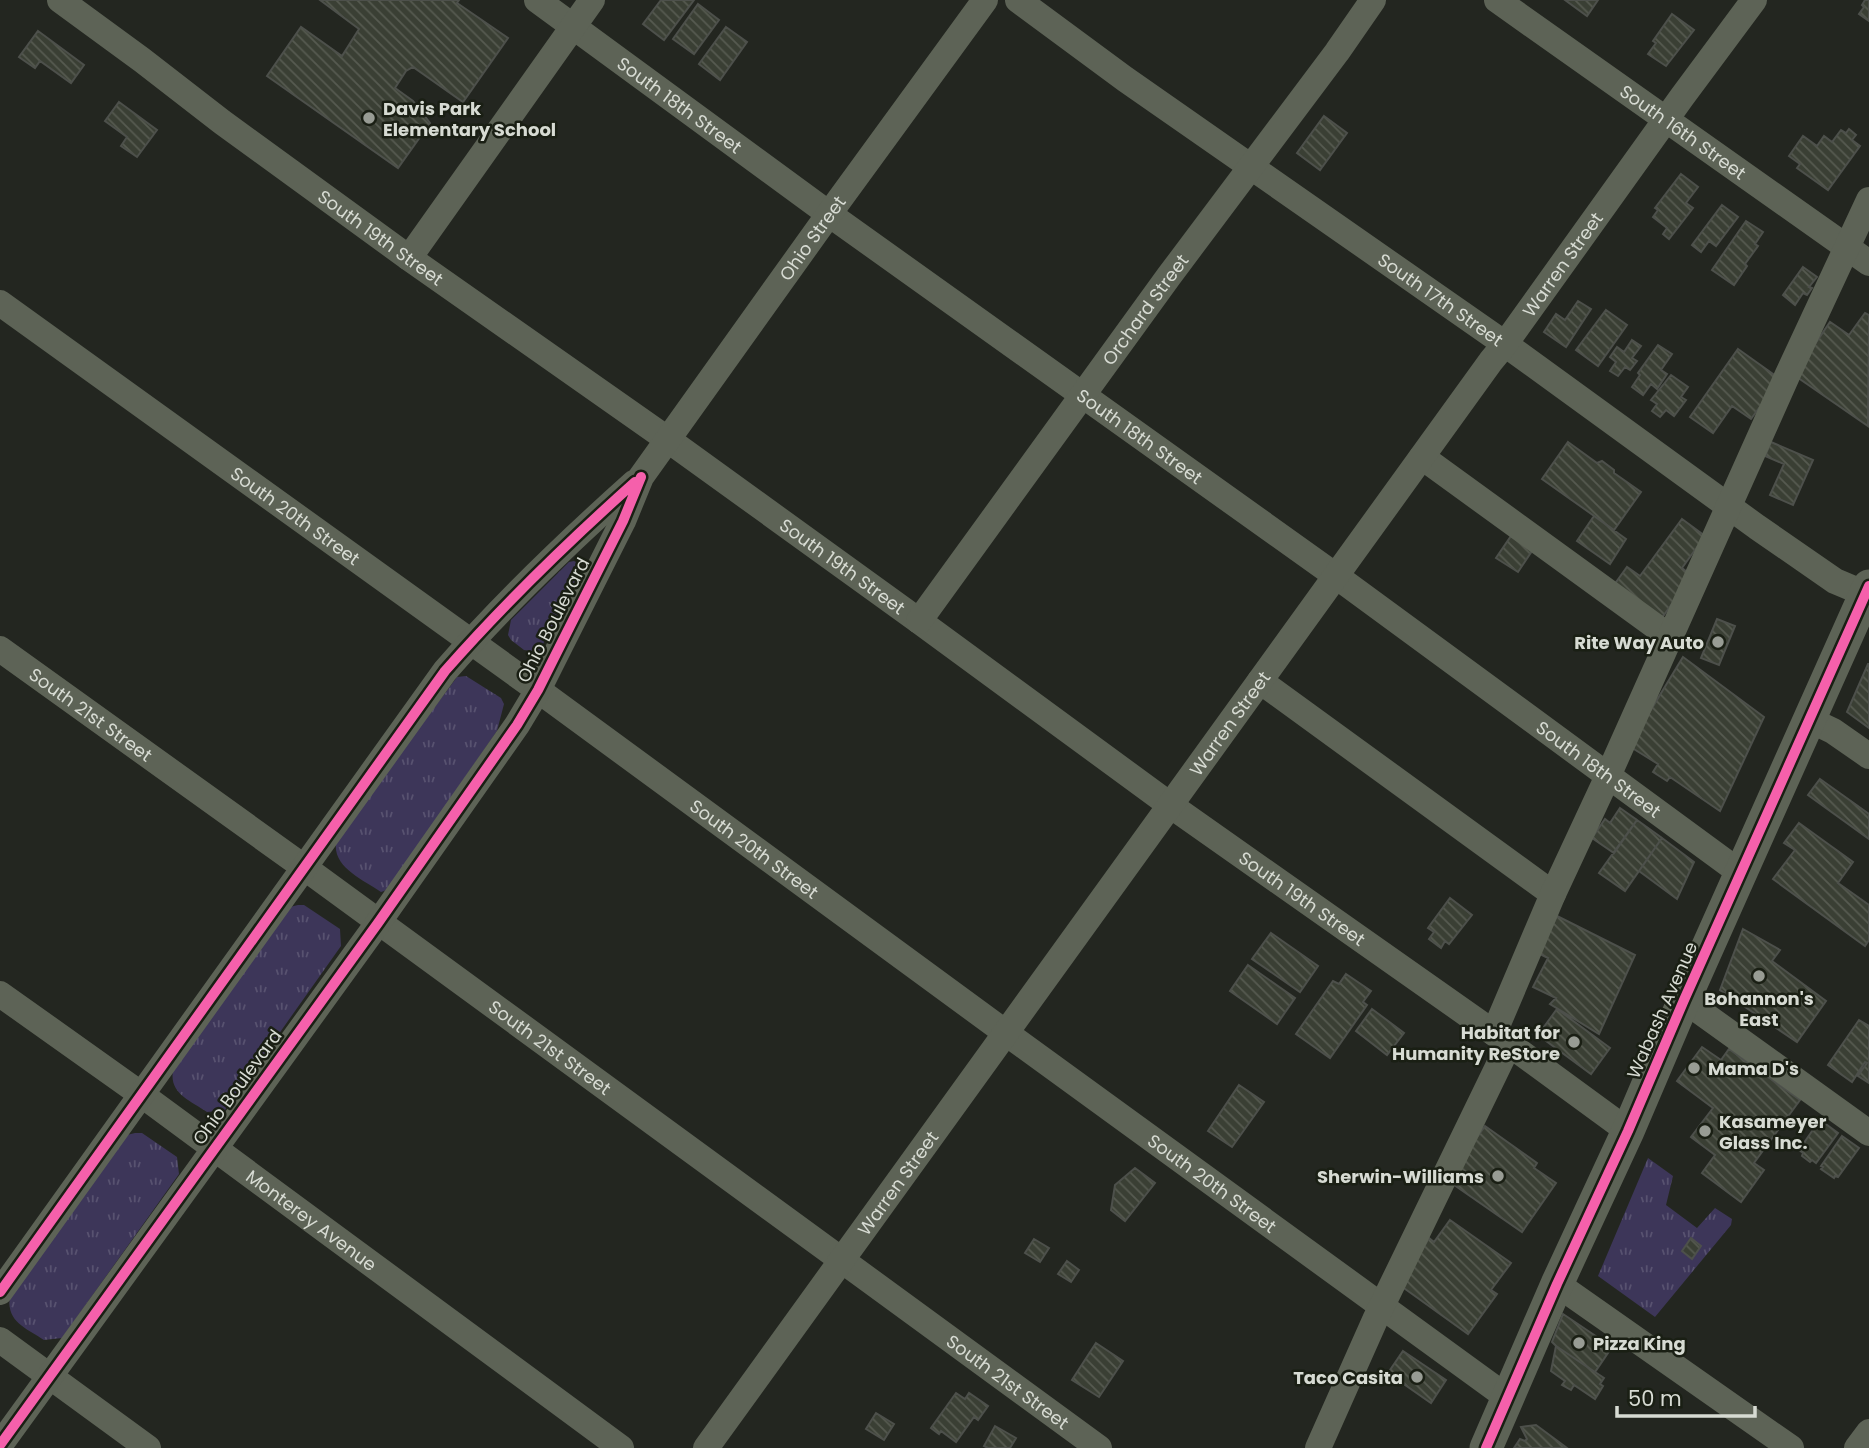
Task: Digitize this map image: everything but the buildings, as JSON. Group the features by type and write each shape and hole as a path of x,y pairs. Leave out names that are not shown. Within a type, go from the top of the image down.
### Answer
{"main road":[{"name":"Wabash Avenue","path":"1486,1448 1867,590"}],"street":[{"name":"South 19th Street","path":"60,0 409,258 667,439 1170,805 1628,1131"},
{"name":"South 18th Street","path":"537,0 829,214 1336,576 1742,874"},
{"path":"409,258 592,0"},
{"name":"Ohio Street","path":"641,477 985,0"},
{"name":"South 17th Street","path":"1017,0 1125,79 1505,344 1728,507 1835,581 1867,590"},
{"name":"Orchard Street","path":"919,621 1373,0"},
{"name":"South 16th Street","path":"1497,0 1859,255"},
{"name":"Warren Street","path":"706,1448 1754,0"},
{"path":"1318,1448 1501,1039 1553,894 1787,376 1859,255 1869,200"},
{"name":"South 20th Street","path":"0,303 471,641 1508,1398"},
{"path":"1422,457 1671,637"},
{"name":"Ohio Boulevard","path":"0,1292 445,671 471,641 590,523 641,477"},
{"name":"Ohio Boulevard","path":"0,1445 378,923 517,725 538,690 641,477"},
{"name":"South 21st Street","path":"0,649 305,868 1099,1448"},
{"path":"1260,681 1553,894"},
{"path":"1810,720 1833,731 1869,757"},
{"name":"Monterey Avenue","path":"0,994 142,1095 621,1448"},
{"path":"1684,1000 1869,1133"},
{"path":"1557,1284 1791,1448"},
{"path":"0,1340 148,1448"},
{"path":"1857,1448 1869,1432"}],"green space":[{"path":"574,561 581,569 539,652 524,650 508,635 511,620 569,562"},
{"path":"466,676 501,698 504,704 497,731 387,890 381,892 342,864 336,848 337,838 457,677"},
{"path":"304,905 340,929 341,946 225,1110 207,1112 182,1096 174,1085 173,1070 290,907"},
{"path":"142,1133 177,1157 179,1174 62,1338 44,1340 19,1324 11,1313 10,1298 127,1135"},
{"path":"1648,1158 1673,1176 1666,1205 1697,1228 1715,1208 1732,1219 1731,1225 1655,1317 1598,1276"}],"cycle path":[{"path":"0,1445 378,923 517,725 538,690 623,521 641,477"},
{"path":"0,1292 445,671 537,574 635,482"},
{"path":"1486,1448 1869,586"}],"place":[{"name":"Davis Park Elementary School","path":"369,118"},
{"name":"Rite Way Auto","path":"1718,642"},
{"name":"Bohannon's East","path":"1759,976"},
{"name":"Habitat for Humanity ReStore","path":"1574,1042"},
{"name":"Mama D's","path":"1694,1068"},
{"name":"Kasameyer Glass Inc.","path":"1705,1131"},
{"name":"Sherwin-Williams","path":"1498,1176"},
{"name":"Pizza King","path":"1579,1343"},
{"name":"Taco Casita","path":"1417,1377"}]}
